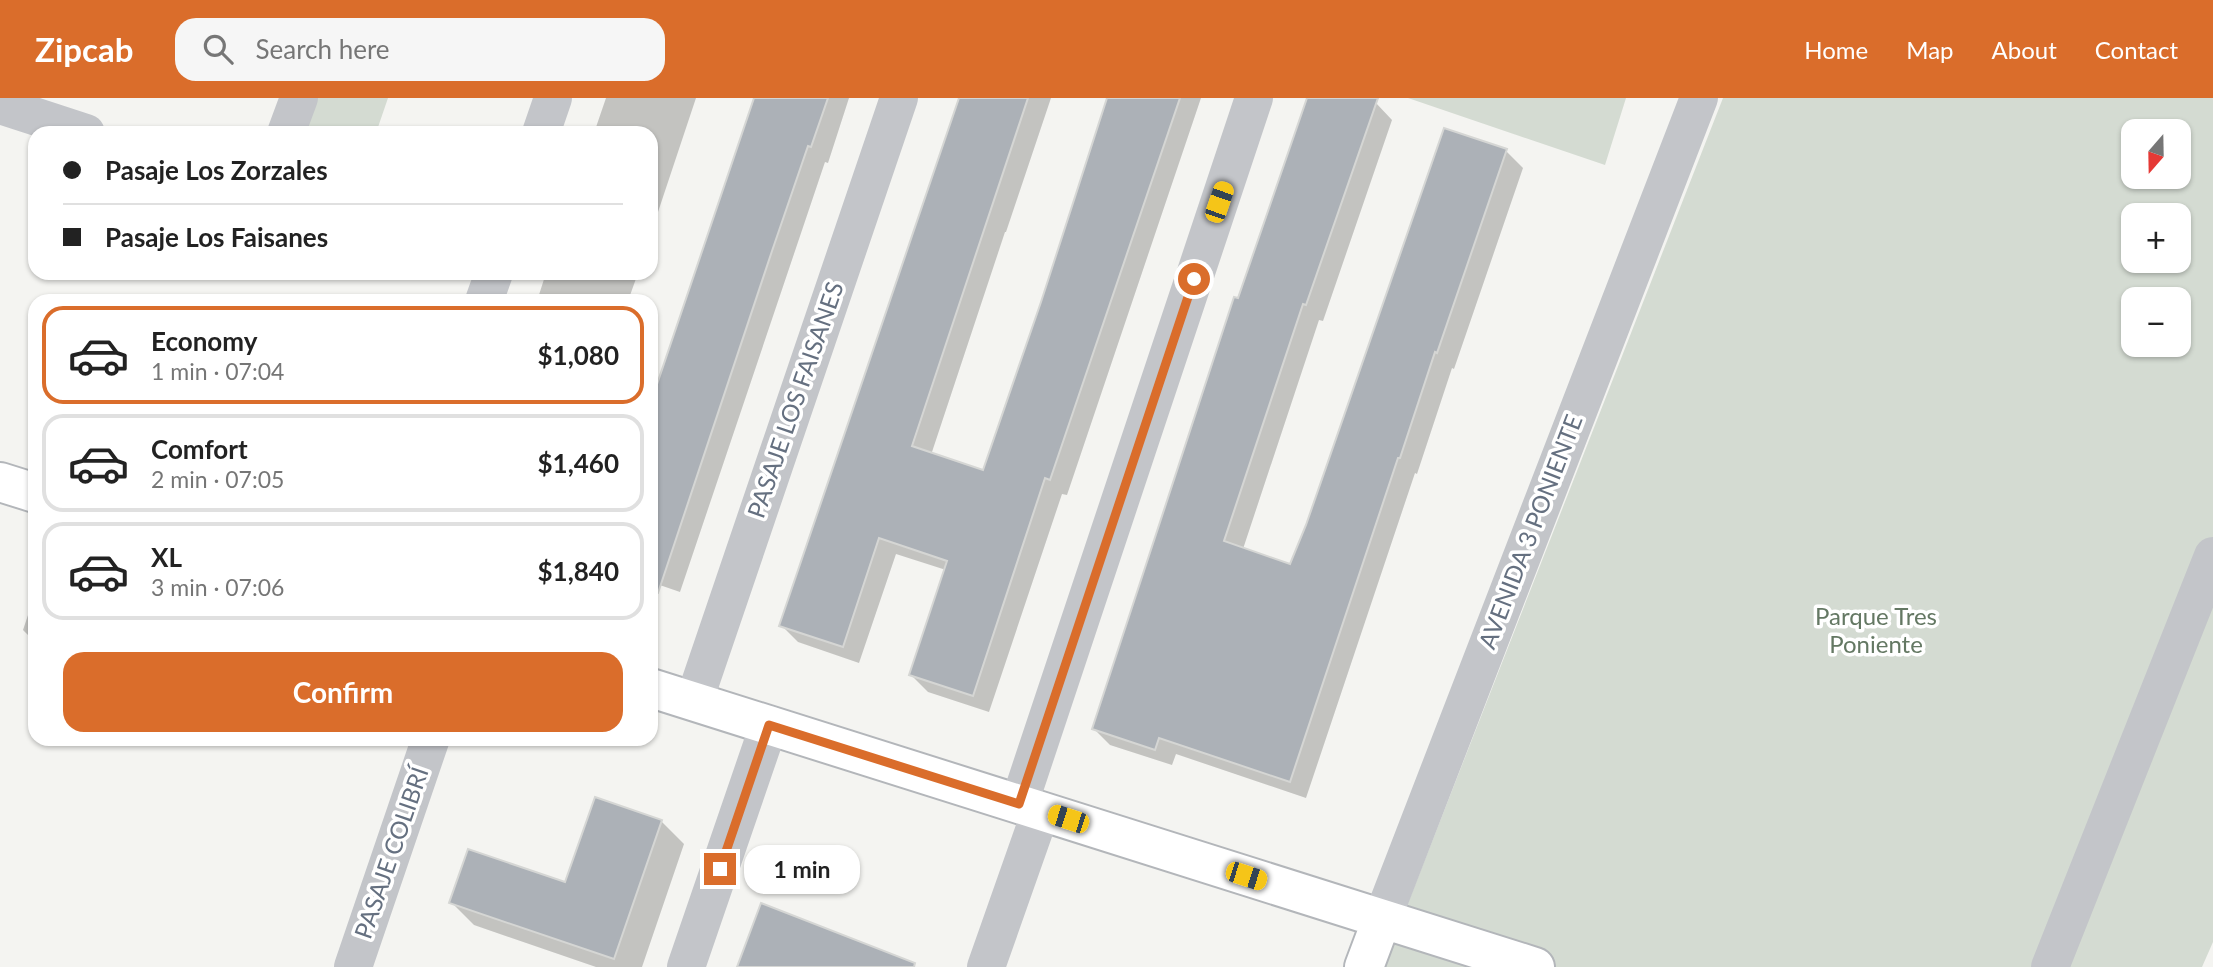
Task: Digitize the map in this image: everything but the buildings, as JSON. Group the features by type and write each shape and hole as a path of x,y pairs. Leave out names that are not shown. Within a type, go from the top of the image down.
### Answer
{"main road":[{"path":"0,482 28,491"},
{"path":"658,690 1535,967"},
{"name":"AVENIDA 3 PONIENTE","path":"1364,967 1382,919"}],"street":[{"path":"289,126 299,98"},
{"path":"543,126 553,98"},
{"name":"PASAJE LOS FAISANES","path":"694,701 899,98"},
{"path":"986,967 1030,808 1254,98"},
{"name":"AVENIDA 3 PONIENTE","path":"1382,919 1693,99"},
{"path":"0,105 64,126"},
{"path":"2050,967 2213,556"},
{"path":"686,967 769,725"},
{"name":"PASAJE COLIBRÍ","path":"353,967 428,746"}],"green space":[{"path":"309,98 388,98 378,126 299,126"},
{"path":"1408,98 1626,98 1605,165"},
{"name":"Parque Tres Poniente","path":"1723,98 2213,98 2213,942 2202,967 1383,967"}],"route":[{"path":"720,869 769,725 1019,804 1194,279"}]}
